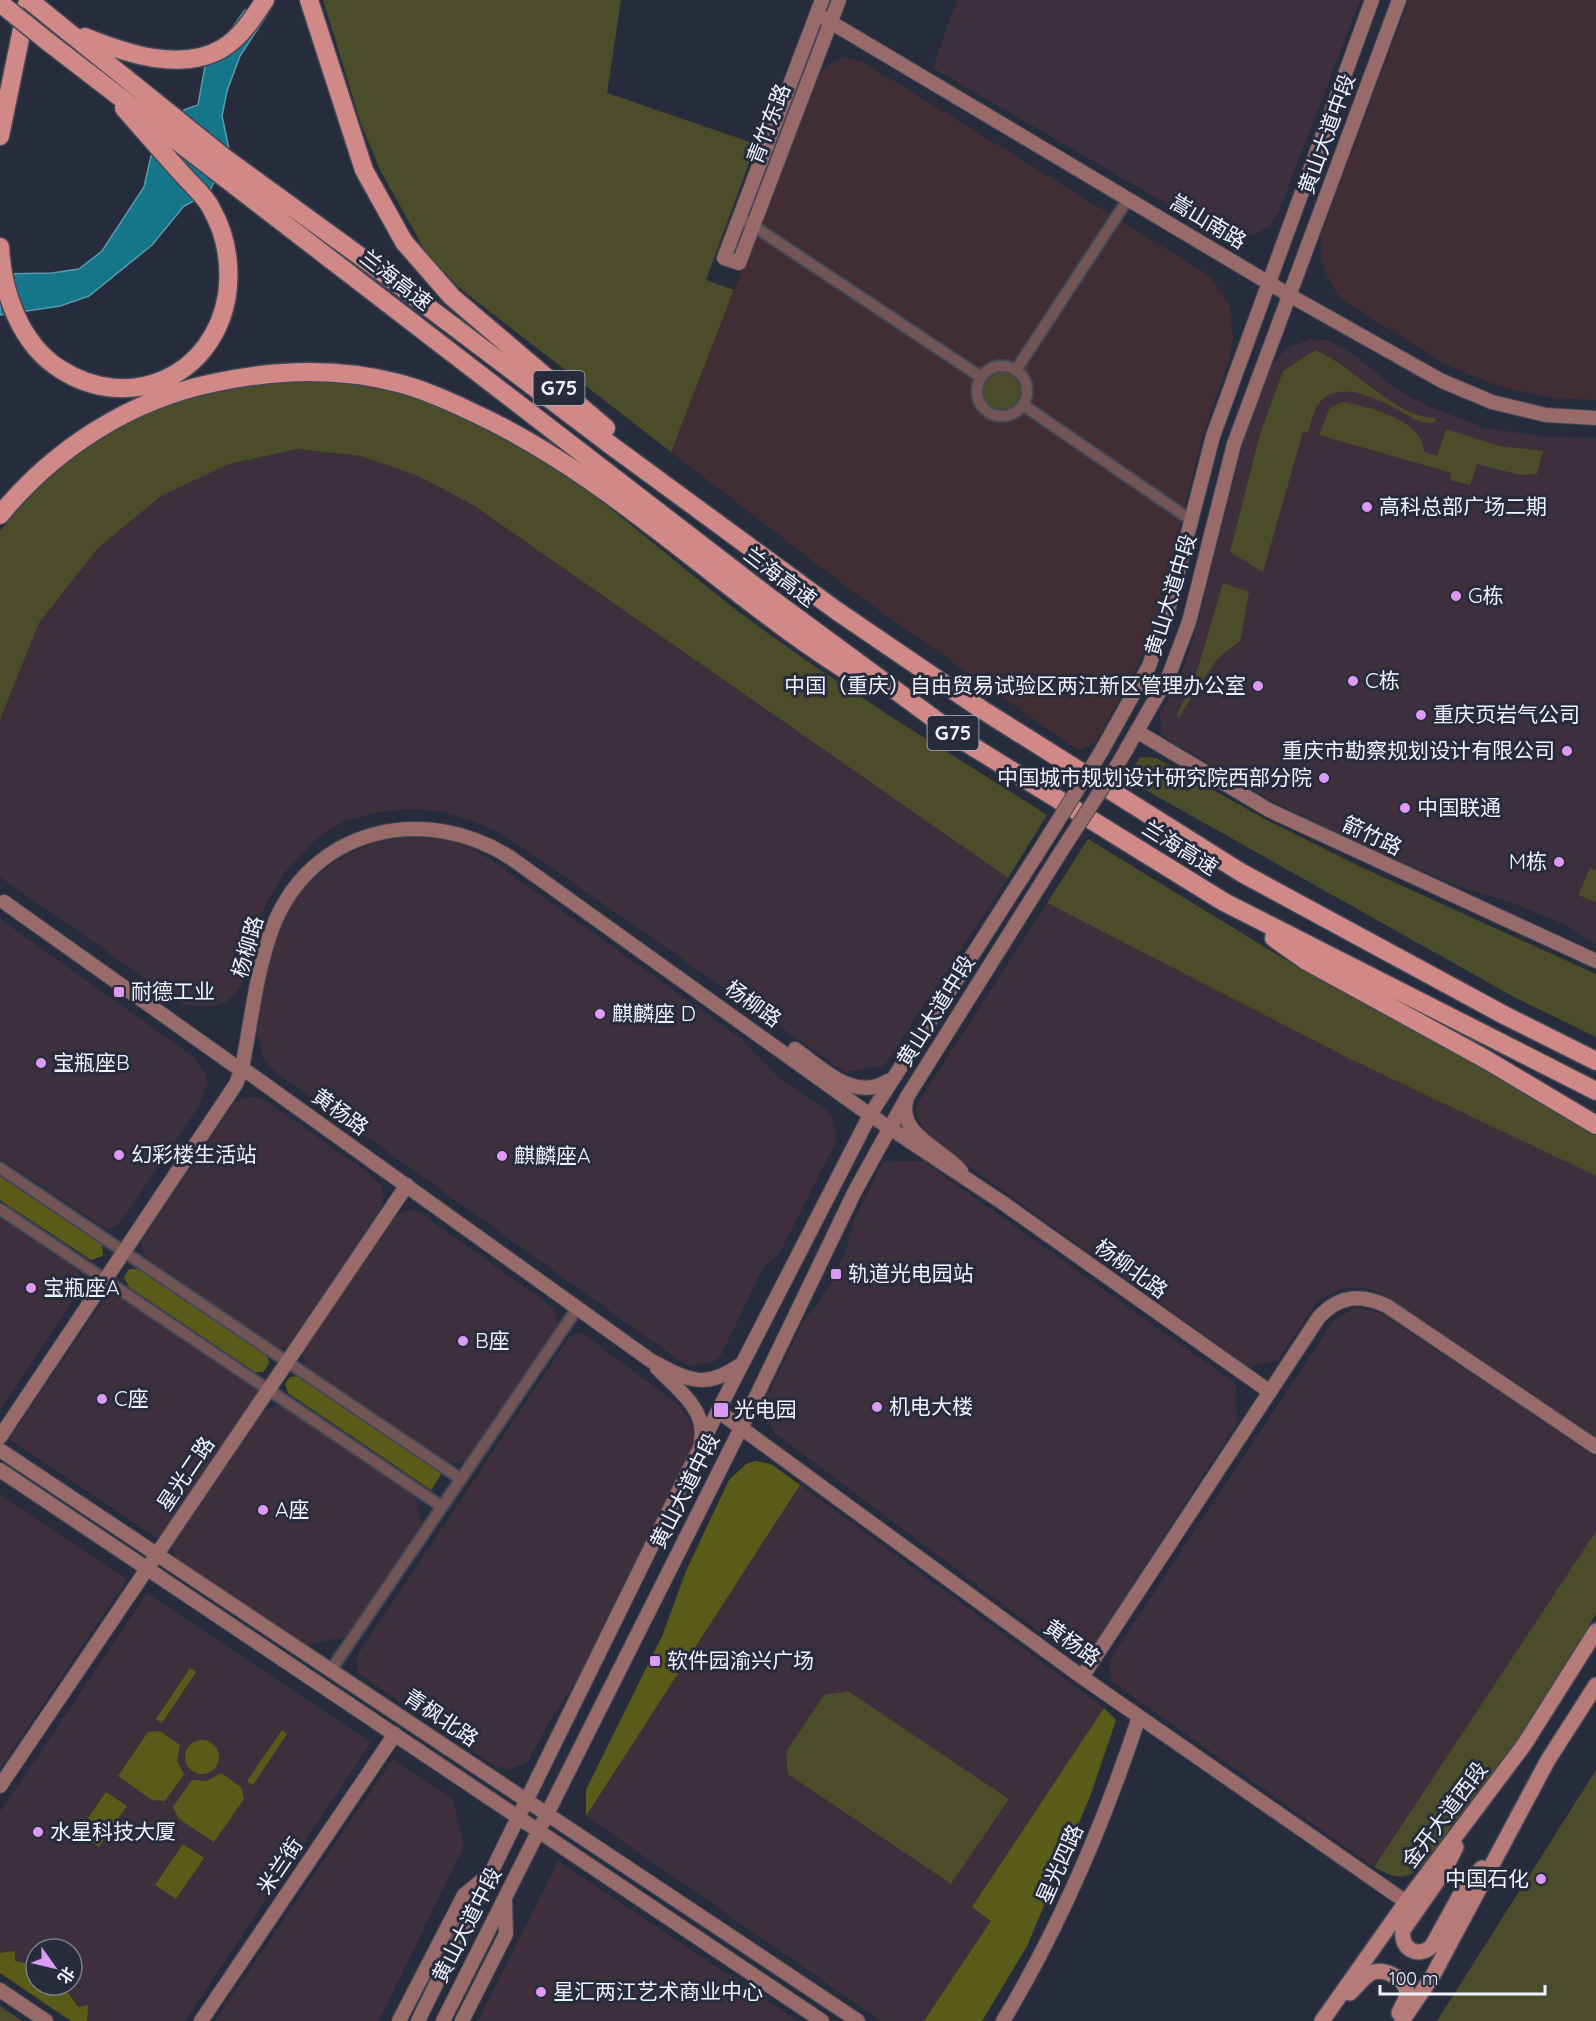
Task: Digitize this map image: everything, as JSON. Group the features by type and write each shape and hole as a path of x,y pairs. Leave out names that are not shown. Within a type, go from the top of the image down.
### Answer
{"highway":[{"path":"0,17 4,0"},
{"path":"66,30 121,51 162,59 190,59 222,49 247,27 265,0"},
{"name":"G75","path":"309,0 364,170 404,242 452,297 722,526"},
{"name":"兰海高速","path":"0,3 773,600 967,743 1224,902 1596,1092"},
{"path":"0,136 29,4 66,30 225,158 722,526"},
{"path":"0,247 1,277 11,305 25,332 44,355 60,369 89,382 120,388 151,385 182,371 206,350 223,317 231,270 224,238 211,206 95,76"},
{"path":"0,515 49,465 88,434 137,408 190,388 239,377 292,371 397,382 451,402 507,428 555,456 608,493 764,615 854,676 967,743"},
{"name":"兰海高速","path":"722,526 837,611 981,709 1242,873 1504,1015 1596,1061"},
{"path":"1224,902 1305,960 1477,1055 1596,1125"}],"main road":[{"name":"金开大道西段","path":"1325,2018 1406,1902 1524,1745 1596,1631"},
{"path":"1402,2021 1432,1977 1548,1760 1596,1685"},
{"path":"1470,1817 1443,1873 1403,1930 1401,1940 1406,1947 1416,1953 1425,1952 1432,1946 1466,1887 1499,1849"},
{"path":"1325,2018 1371,1973 1380,1971 1390,1974 1405,1986 1407,1995 1396,2021"}],"street":[{"name":"青竹东路","path":"822,0 724,258 739,263 839,0"},
{"name":"黄山大道中段","path":"418,2021 718,1411 870,1115 890,1080 1101,752 1149,666 1166,618 1213,436 1372,0"},
{"name":"黄山大道中段","path":"443,2021 741,1428 855,1191 907,1097 1138,732 1169,675 1189,622 1234,444 1399,0"},
{"name":"嵩山南路","path":"817,14 1289,295 1442,381 1492,402 1546,415 1596,418"},
{"path":"1016,370 1128,199"},
{"path":"740,217 981,377"},
{"path":"1009,366 1016,370 1022,375 1028,389 1023,405 1010,415 993,414 980,402 978,386 981,377 994,367 1009,366"},
{"path":"1023,405 1191,520"},
{"name":"箭竹路","path":"1138,732 1269,810 1596,961"},
{"name":"杨柳路","path":"238,1064 259,945 265,925 285,886 298,870 333,842 372,826 411,819 463,826 499,842 840,1081 864,1089 879,1086 890,1080"},
{"name":"杨柳路","path":"0,1422 229,1097 272,928 292,891 320,862 354,841 392,829 428,828 460,833 495,848 870,1115 968,1179"},
{"name":"黄杨路","path":"2,902 238,1064 650,1360"},
{"path":"907,1097 904,1114 909,1126 950,1158 968,1179"},
{"path":"0,1168 461,1479"},
{"name":"杨柳北路","path":"968,1179 1270,1392"},
{"name":"星光二路","path":"0,1786 407,1185"},
{"path":"0,1209 441,1506"},
{"name":"杨柳路","path":"0,1437 102,1277"},
{"path":"1082,1677 1270,1392 1329,1307 1341,1299 1357,1297 1372,1299 1387,1306 1596,1447"},
{"path":"331,1670 578,1307"},
{"path":"650,1360 683,1377 698,1381 723,1376 742,1364"},
{"path":"650,1360 698,1413 702,1427 700,1448"},
{"name":"黄杨路","path":"718,1411 1082,1677 1406,1902"},
{"name":"青枫北路","path":"0,1450 858,2021"},
{"name":"青枫北路","path":"0,1470 822,2021"},
{"name":"星光四路","path":"1003,2021 1046,1946 1112,1801 1139,1717"},
{"name":"米兰街","path":"201,2021 395,1734"},
{"path":"399,2021 464,1895 492,1872"},
{"path":"462,2021 506,1934 505,1898"},
{"path":"0,1990 46,2021"}],"shaded area":[{"path":"957,0 1360,0 1278,214 1269,227 1250,236 1234,236 1215,232 933,68"},
{"path":"1409,0 1596,0 1596,400 1551,398 1498,386 1447,365 1338,295 1327,275 1321,259 1321,234"},
{"path":"846,57 863,62 1210,276 1229,303 1233,338 1229,359 1203,434 1158,612 1139,663 1096,742 1079,751 852,591 671,452 819,74 832,63"},
{"path":"1312,339 1327,340 1350,352 1402,393 1428,406 1485,428 1545,437 1596,438 1596,944 1566,925 1510,902 1461,887 1370,849 1274,802 1162,736 1160,715 1177,684 1192,645 1244,439 1269,369 1286,348"},
{"path":"298,449 361,456 418,476 473,505 1008,878 884,1066 845,1072 504,835 476,822 444,812 413,809 379,812 342,822 314,841 284,873 262,912 246,975 237,992 225,1003 210,1007 184,1005 0,877 0,720 39,623 98,548 161,496 229,464"},
{"path":"403,837 442,839 467,846 491,860 743,1040 777,1076 826,1110 832,1118 837,1136 834,1146 780,1252 762,1270 721,1355 714,1362 694,1366 683,1363 273,1070 263,1057 257,1031 272,944 282,919 301,890 334,862 369,844"},
{"path":"1047,903 1350,1059 1596,1176 1596,1437 1380,1293 1367,1288 1341,1288 1318,1300 1278,1360 1249,1367 927,1136 916,1113 918,1103"},
{"path":"0,919 195,1058 205,1073 207,1083 200,1104 119,1225 106,1229 0,1158"},
{"path":"255,1097 266,1101 372,1176 380,1185 383,1196 381,1209 290,1346 278,1348 144,1256 141,1242 233,1104 244,1098"},
{"path":"923,1161 1236,1384 1237,1423 1096,1642 1060,1647 776,1434 768,1424 764,1412 766,1398 803,1322 825,1294 845,1253 854,1221 883,1162"},
{"path":"0,1176 102,1244 103,1256 91,1260 0,1200"},
{"path":"409,1209 419,1212 555,1309 558,1325 467,1460 448,1464 305,1366 302,1353 392,1218"},
{"path":"0,1218 79,1271 82,1286 0,1410"},
{"path":"129,1269 140,1269 267,1355 269,1364 263,1372 255,1372 129,1287 124,1277"},
{"path":"111,1289 261,1389 160,1540 9,1439"},
{"path":"1356,1307 1381,1313 1596,1457 1596,1532 1374,1867 1111,1681 1109,1661 1333,1321"},
{"path":"582,1333 679,1405 691,1422 696,1441 587,1664 549,1722 528,1762 508,1770 495,1766 358,1673 357,1656 570,1336"},
{"path":"300,1376 442,1473 431,1490 288,1393 285,1384 290,1377"},
{"path":"280,1405 415,1497 422,1525 348,1636 306,1645 177,1562 171,1545 261,1412"},
{"path":"756,1461 771,1464 800,1485 586,1816 586,1790 663,1634 686,1571 729,1480 746,1464"},
{"path":"800,1485 1104,1708 1116,1720 1091,1794 1027,1946 982,2021 881,2021 586,1816"},
{"path":"0,1494 127,1579 0,1769"},
{"path":"147,1593 371,1743 185,2021 71,2021 36,1997 84,1997 84,1937 24,1937 24,1989 0,1973 0,1812"},
{"path":"190,1668 196,1672 162,1723 156,1719"},
{"path":"1104,1708 1116,1720 1091,1794 1027,1946 982,2021 924,2021 991,1921 972,1907"},
{"path":"282,1730 287,1734 253,1785 247,1781"},
{"path":"160,1731 180,1745 177,1760 184,1774 165,1801 152,1800 118,1776 148,1732"},
{"path":"202,1740 214,1745 219,1757 214,1769 202,1774 190,1769 185,1757 190,1745"},
{"path":"393,1759 453,1799 464,1846 379,2021 215,2021"},
{"path":"221,1773 241,1787 244,1799 214,1842 179,1819 173,1807 192,1780 207,1781"},
{"path":"106,1792 127,1806 99,1847 78,1833"},
{"path":"183,1844 204,1858 176,1899 155,1885"},
{"name":"星汇两江艺术商业中心","path":"558,1861 798,2021 478,2021"},
{"path":"15,1951 15,1961 24,1963 24,1989 0,1973 0,1953"},
{"path":"36,1997 70,1997 78,2007 88,2005 87,2021 71,2021"}],"green space":[{"path":"323,0 621,0 607,93 756,144 706,280 734,290 671,452 462,290 428,256 379,168 361,124"},
{"path":"1315,350 1330,357 1404,409 1434,418 1436,421 1428,423 1419,421 1359,393 1337,392 1328,395 1314,412 1308,432 1303,432 1263,572 1230,552 1259,437 1283,371"},
{"path":"1002,373 1014,379 1020,391 1014,403 1002,409 990,403 984,391 990,379"},
{"path":"300,378 376,388 432,403 493,430 573,480 721,598 793,651 1047,815 1008,878 473,505 418,476 361,456 298,449 229,464 161,496 98,548 39,623 0,720 0,531 20,508 41,486 88,447 113,430 167,403 209,391"},
{"path":"1343,402 1367,407 1405,423 1422,441 1424,452 1437,456 1446,429 1500,446 1543,451 1537,474 1520,475 1477,464 1470,485 1450,480 1452,473 1319,435 1330,407"},
{"path":"1223,583 1249,592 1240,641 1218,658 1178,718 1177,715 1198,668"},
{"path":"1140,757 1156,758 1265,819 1361,867 1596,974 1596,1037 1514,997 1126,779"},
{"path":"1088,839 1304,971 1444,1045 1596,1131 1596,1176 1350,1059 1047,903"},
{"path":"1590,868 1596,870 1596,902 1578,895"},
{"path":"1596,1531 1596,1614 1521,1735 1424,1864 1411,1874 1400,1877 1374,1867"},
{"path":"848,1691 1009,1799 951,1884 788,1774 786,1752 824,1695"},
{"path":"1596,1770 1596,2021 1437,2021"},
{"path":"0,2006 22,2021 0,2021"}],"water":[{"path":"245,10 270,10 240,56 227,91 222,116 229,149 209,193 184,206 152,245 89,296 60,306 0,315 0,274 52,273 79,269 102,251 144,187 151,156 184,110 198,105 205,66"}],"place":[{"name":"高科总部广场二期","path":"1367,507"},
{"name":"G栋","path":"1456,596"},
{"name":"C栋","path":"1353,681"},
{"name":"中国（重庆）自由贸易试验区两江新区管理办公室","path":"1258,686"},
{"name":"重庆页岩气公司","path":"1421,715"},
{"name":"重庆市勘察规划设计有限公司","path":"1567,751"},
{"name":"中国城市规划设计研究院西部分院","path":"1324,778"},
{"name":"中国联通","path":"1405,808"},
{"name":"M栋","path":"1559,862"},
{"name":"耐德工业","path":"119,992"},
{"name":"麒麟座 D","path":"600,1014"},
{"name":"宝瓶座B","path":"41,1063"},
{"name":"幻彩楼生活站","path":"119,1155"},
{"name":"麒麟座A","path":"502,1156"},
{"name":"轨道光电园站","path":"836,1274"},
{"name":"宝瓶座A","path":"31,1288"},
{"name":"B座","path":"463,1341"},
{"name":"C座","path":"102,1399"},
{"name":"机电大楼","path":"877,1407"},
{"name":"光电园","path":"721,1410"},
{"name":"A座","path":"263,1510"},
{"name":"软件园渝兴广场","path":"655,1661"},
{"name":"水星科技大厦","path":"38,1832"},
{"name":"中国石化","path":"1541,1879"},
{"name":"星汇两江艺术商业中心","path":"541,1992"}]}
